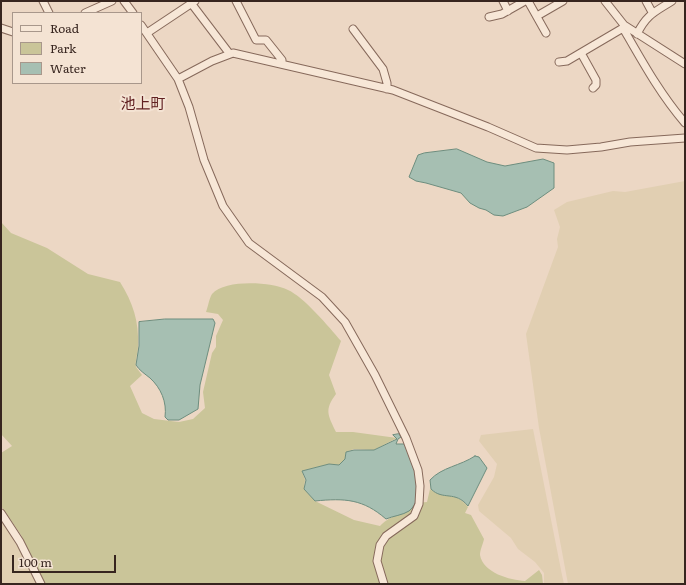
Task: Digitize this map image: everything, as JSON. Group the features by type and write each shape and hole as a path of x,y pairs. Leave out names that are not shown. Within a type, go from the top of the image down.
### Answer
{"street":[{"path":"44,1 49,12"},
{"path":"87,12 94,4 112,1"},
{"path":"124,1 132,12"},
{"path":"236,1 256,40 266,40 282,60 282,63"},
{"path":"503,1 508,11"},
{"path":"489,17 508,11 526,1 537,16 546,33"},
{"path":"537,16 563,1"},
{"path":"605,1 624,27 671,106 685,123"},
{"path":"646,1 652,12"},
{"path":"637,34 642,24 652,12 672,1"},
{"path":"146,33 193,2 229,53"},
{"path":"142,27 178,79 189,107 204,160 224,206 250,243 322,296 345,322 372,368 406,438 418,470 420,486 419,504 414,516 386,536 380,545 377,561 384,584"},
{"path":"624,27 685,64"},
{"path":"559,62 567,61 624,27"},
{"path":"1,28 12,32"},
{"path":"352,29 383,69 387,89"},
{"path":"178,79 229,53 282,63 387,89 413,97 536,148 567,150 601,148 630,142 685,138"},
{"path":"581,53 596,80 596,85 593,88"},
{"path":"1,513 20,542 41,584"}],"shaded area":[{"path":"685,181 685,584 568,584 539,428 526,334 558,247 557,239 560,227 554,210 567,202 613,191 625,192"},
{"path":"533,429 564,584 544,584 544,573 535,562 518,549 511,538 479,511 478,505 494,477 497,464 479,441 481,435"},
{"path":"1,518 13,535 38,584 1,584"}],"green space":[{"path":"1,222 11,233 47,248 88,274 120,282 132,305 136,320 138,349 136,367 142,375 130,386 142,413 154,419 179,422 193,419 205,408 203,392 212,353 216,347 216,336 223,320 218,314 206,312 212,294 218,289 227,286 249,283 281,287 294,294 316,313 341,341 329,375 336,394 330,404 328,413 336,432 353,432 397,438 374,450 354,449 346,452 345,459 339,465 329,464 302,471 305,480 304,489 315,501 354,520 380,526 389,519 412,507 416,503 427,502 430,489 440,494 454,497 459,499 468,507 465,513 471,515 484,539 480,555 486,567 505,577 525,581 539,570 542,575 543,584 45,584 21,535 1,506 1,453 12,446 1,434"}],"water":[{"path":"457,149 487,162 505,166 543,159 554,163 554,188 527,207 503,216 494,215 479,208 470,203 461,193 416,181 409,177 418,155"},
{"path":"165,319 213,319 215,323 200,385 198,409 179,420 168,420 165,417 165,406 160,391 154,382 136,365 139,346 139,322"},
{"path":"399,434 401,437 398,439 396,444 405,444 415,469 418,488 414,505 404,514 386,519 369,507 353,501 315,501 304,489 306,480 302,471 329,464 339,465 345,459 346,452 354,450 374,450 397,439 393,435"},
{"path":"475,456 479,457 487,468 468,506 458,498 436,493 431,489 430,480 440,472"}],"district":[{"name":"池上町","path":"143,105"}]}
